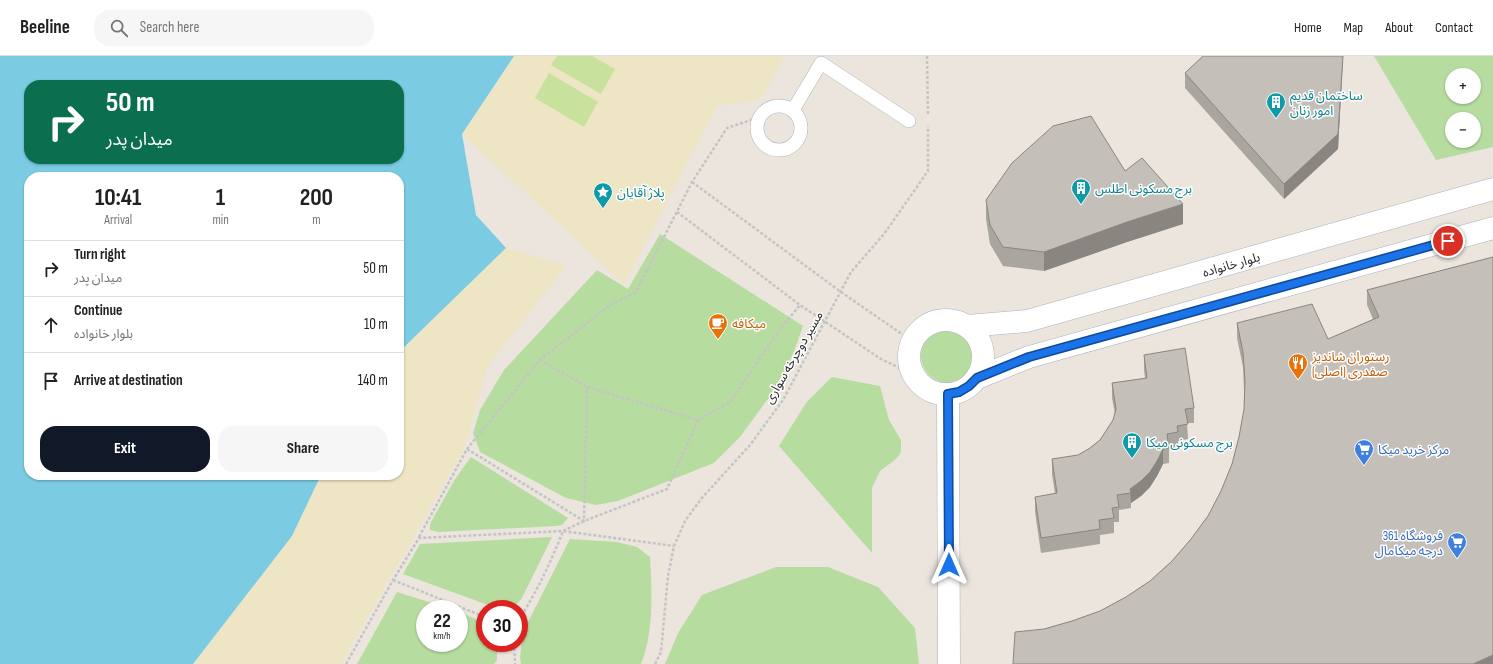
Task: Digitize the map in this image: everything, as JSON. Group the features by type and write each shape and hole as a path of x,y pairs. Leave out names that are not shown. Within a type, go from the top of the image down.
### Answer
{"street":[{"name":"بلوار خانواده","path":"967,326 1027,321 1493,190"},
{"path":"977,378 1029,357 1493,228"},
{"path":"951,319 967,326 976,334 984,355 982,367 977,378 969,386 959,392 948,394 931,391 921,384 914,375 910,364 909,352 912,341 919,331 928,324 939,320 951,319"},
{"path":"948,394 949,664"}],"lane":[{"path":"793,110 821,63 909,121"},
{"path":"781,105 793,110 801,120 802,134 796,145 784,151 771,150 761,142 757,130 760,117 768,108 781,105"}],"path":[{"path":"927,56 928,117"},
{"path":"346,664 393,580 419,538 467,449 540,360 610,306 636,292 692,182 727,128 760,117"},
{"name":"مسیر دوچرخه سواری","path":"655,664 661,652 668,576 674,546 685,522 702,500 750,445 783,400 852,272 884,234 928,171 928,125"},
{"path":"692,182 841,292 912,341"},
{"path":"678,212 800,305 881,359 914,375"},
{"path":"528,606 549,566 563,531 584,521 667,488 698,420 730,402 781,328 800,305"},
{"path":"540,360 587,387 698,420"},
{"path":"584,521 587,387"},
{"path":"467,449 584,521"},
{"path":"419,538 563,531 674,546"},
{"path":"393,580 476,612"},
{"path":"514,652 515,664"}],"green space":[{"path":"557,56 592,56 615,69 601,94 551,65"},
{"path":"1374,56 1493,56 1493,147 1436,160"},
{"path":"549,73 598,102 584,127 535,98"},
{"path":"660,234 803,326 793,354 773,392 740,437 714,463 618,501 596,505 566,498 480,452 473,433 480,410 504,370 597,270 628,289"},
{"path":"948,329 958,331 967,337 973,346 975,356 973,366 967,375 958,381 948,383 938,381 929,375 923,366 921,356 923,346 929,337 938,331"},
{"path":"832,377 880,386 889,420 901,440 901,452 896,459 880,471 872,488 872,553 779,446 806,403"},
{"path":"471,457 568,518 562,525 556,526 438,532 430,530 430,524 455,479"},
{"path":"552,537 520,600 476,601 403,574 420,544"},
{"path":"570,539 617,542 637,547 650,557 650,625 641,664 521,664 521,652 528,652 528,622"},
{"path":"776,567 828,567 878,587 915,628 919,664 665,664 678,633 702,595"},
{"path":"397,592 422,600 416,600 416,652 468,652 468,616 476,619 476,652 497,652 497,660 494,664 357,664"}],"sand":[{"name":"پلاژ آقایان","path":"514,56 785,56 760,100 717,106 624,284 462,134"},
{"path":"506,248 567,265 487,367 464,449 341,664 193,664 292,536 319,480 404,480 404,347"}],"water":[{"path":"0,56 514,56 462,134 476,215 506,248 404,347 404,172 24,172 24,480 319,480 292,536 193,664 0,664"}],"building":[{"name":"ساختمان قدیم امور زنان","path":"1203,56 1343,56 1338,134 1284,184 1185,73"},
{"name":"برج مسکونی اطلس","path":"1091,116 1125,171 1142,158 1183,204 1127,222 1044,252 1003,247 990,225 986,200 1012,163 1053,126"},
{"name":"مرکز خرید میکا","path":"1493,257 1493,655 1473,664 1013,664 1015,632 1044,629 1072,621 1100,611 1126,597 1150,581 1172,561 1208,516 1221,491 1232,464 1244,409 1245,380 1243,352 1237,323 1312,304 1328,339 1379,317 1367,290"},
{"name":"برج مسکونی میکا","path":"1185,348 1194,408 1185,409 1188,424 1177,426 1178,432 1167,434 1169,448 1163,449 1150,472 1130,489 1131,493 1117,495 1119,507 1112,508 1114,518 1099,520 1100,529 1041,538 1035,497 1057,493 1052,459 1078,455 1100,440 1113,420 1116,409 1112,383 1147,378 1144,355"}],"place":[{"name":"ساختمان قدیم امور زنان","path":"1276,119"},
{"name":"برج مسکونی اطلس","path":"1081,205"},
{"name":"پلاژ آقایان","path":"603,209"},
{"name":"میکافه","path":"718,340"},
{"name":"رستوران شاندیز صفدری (اصلی)","path":"1298,380"},
{"name":"برج مسکونی میکا","path":"1132,459"},
{"name":"مرکز خرید میکا","path":"1364,466"},
{"name":"فروشگاه 361 درجه میکامال","path":"1457,559"}],"route":[{"path":"949,565 948,394 959,392 969,386 977,378 1029,357 1448,241"}]}
